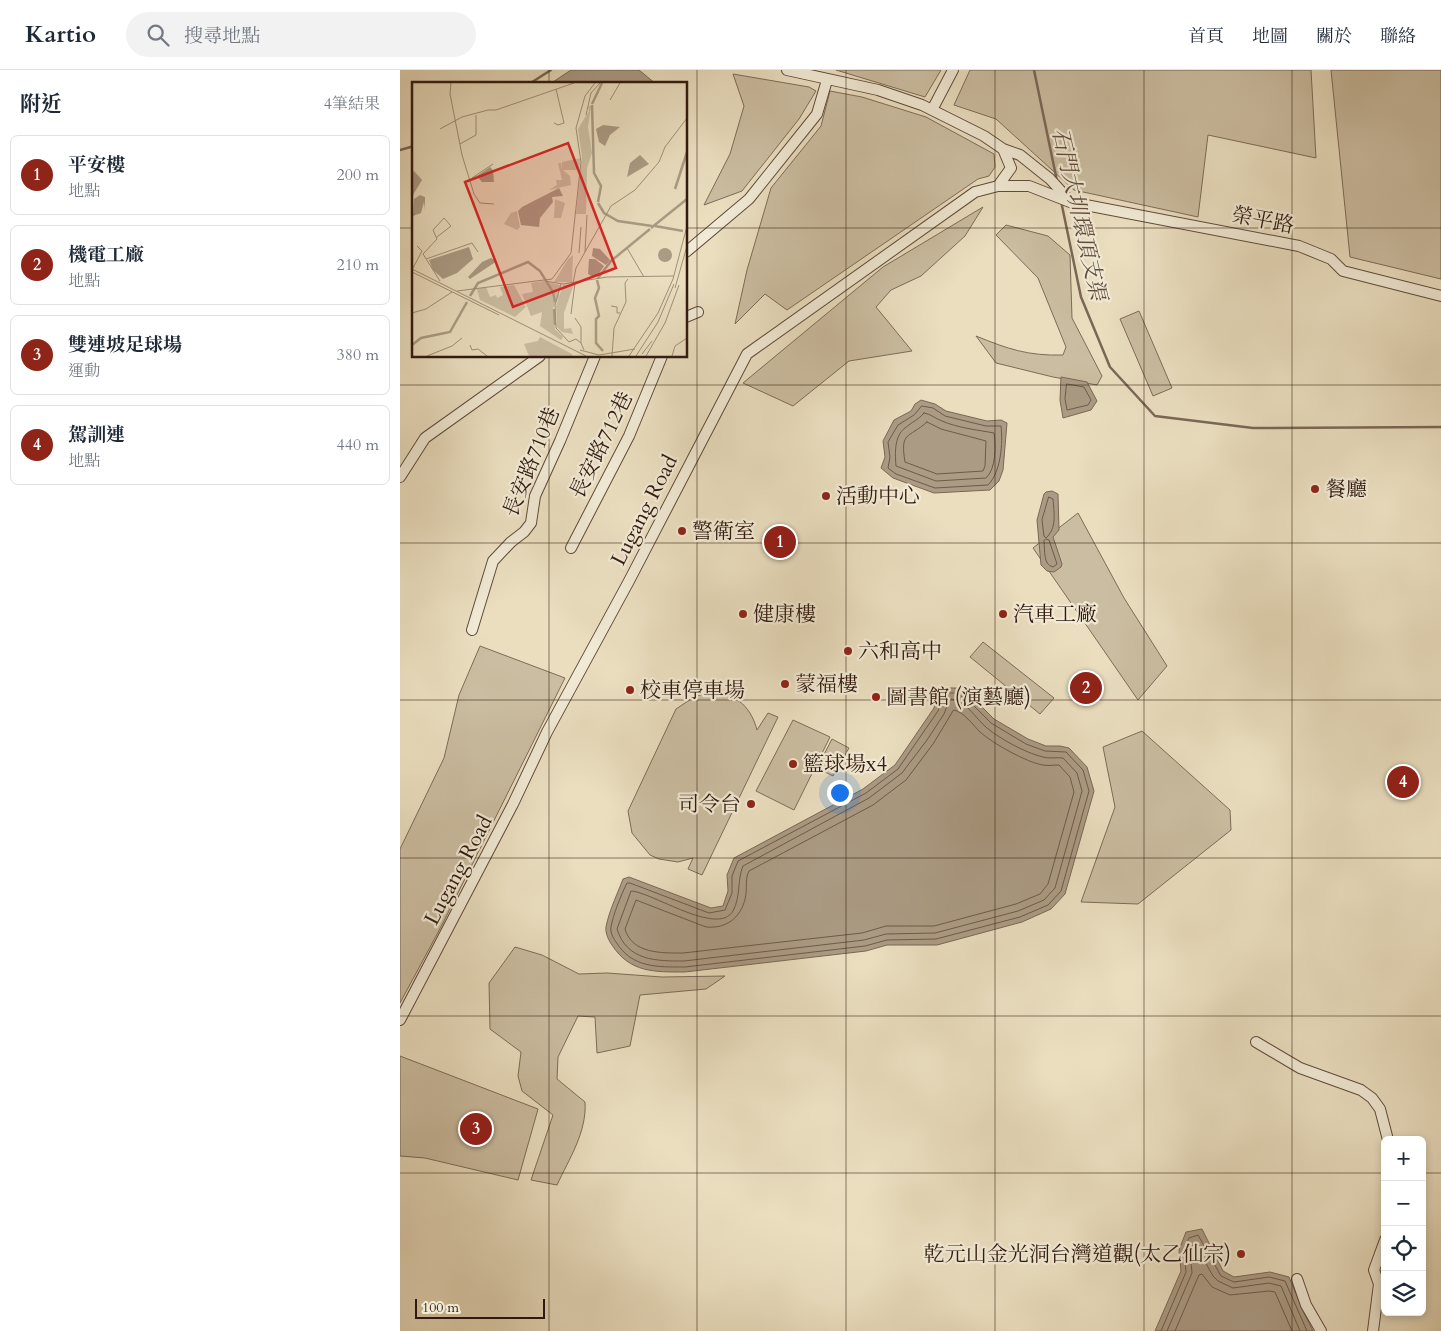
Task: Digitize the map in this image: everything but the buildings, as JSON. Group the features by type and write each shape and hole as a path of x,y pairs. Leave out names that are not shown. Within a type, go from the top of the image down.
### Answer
{"street":[{"path":"787,70 809,72 827,80 878,90 932,110 984,136 1003,149 1020,155 1050,178 1070,202"},
{"path":"932,110 953,70"},
{"path":"688,250 749,199 817,114 827,80"},
{"path":"998,186 1011,168 1003,149"},
{"name":"Lugang Road","path":"400,1020 513,804 548,732 747,354 974,192 998,186 1029,186 1070,202"},
{"name":"榮平路","path":"1070,202 1299,246 1331,259 1343,271 1441,296"},
{"path":"688,316 698,312"},
{"path":"400,477 425,438 537,358"},
{"name":"長安路710巷","path":"472,630 493,562 531,523 535,496 594,358"},
{"name":"長安路712巷","path":"570,548 629,436 661,358"},
{"path":"1256,1042 1300,1068 1361,1090 1372,1098 1380,1109 1387,1136"},
{"path":"1373,1331 1379,1284 1374,1270 1381,1251"},
{"path":"1296,1279 1306,1305 1321,1331"}],"shaded area":[{"path":"836,70 941,70 925,97"},
{"path":"970,70 1311,70 1316,158 1208,135 1198,217 1074,190 996,119 954,105"},
{"path":"1331,70 1441,70 1441,279 1350,257"},
{"path":"733,74 809,87 816,91 799,119 742,191 704,205 730,154 744,106"},
{"path":"830,91 862,97 926,117 994,154 995,167 989,176 978,179 787,310 765,294 735,324 747,270 771,188 821,126"},
{"path":"983,207 965,236 921,276 891,290 876,307 912,351 849,361 793,406 743,383 883,267"},
{"path":"1006,225 1048,236 1070,255 1072,318 1102,376 1097,385 1053,377 996,363 976,336 1008,348 1029,353 1063,355 1066,347 1038,278 996,235"},
{"path":"1139,311 1172,388 1153,396 1120,319"},
{"path":"1078,513 1124,598 1167,666 1138,700 1033,548"},
{"path":"983,642 1054,698 1040,714 970,657"},
{"path":"480,646 565,678 442,925 400,1003 400,849 444,758 459,695"},
{"path":"706,693 725,695 739,701 750,713 757,730 768,713 778,717 702,875 688,869 693,858 678,862 659,859 650,855 632,833 628,811 676,709 694,697"},
{"name":"籃球場x4","path":"793,720 830,737 794,810 756,791"},
{"path":"1142,731 1230,810 1231,830 1138,904 1081,902 1115,807 1103,747"},
{"path":"832,739 849,748 833,776 817,768"},
{"path":"515,947 542,955 579,974 607,973 662,977 725,976 706,989 640,995 630,1046 597,1053 595,1017 578,1016 558,1057 557,1079 585,1102 585,1113 580,1135 557,1185 531,1180 553,1115 522,1091 518,1076 521,1052 490,1029 489,983"},
{"path":"400,1056 538,1109 518,1180 425,1158 400,1156"}],"water":[{"path":"571,70 639,70 654,82 553,82"},
{"path":"1061,377 1087,382 1097,401 1091,410 1063,418 1060,400"},
{"path":"921,400 935,404 946,411 987,421 1001,420 1007,423 1003,470 999,481 990,490 934,493 893,478 881,468 885,457 883,441 894,420 911,411 915,404"},
{"path":"1052,491 1058,494 1059,530 1053,537 1062,564 1054,572 1047,571 1041,565 1037,520 1044,494"},
{"path":"940,688 958,688 976,701 994,719 1028,739 1046,746 1069,748 1087,767 1094,791 1065,894 1051,909 1022,922 937,945 887,945 866,951 685,972 663,972 644,969 635,966 619,954 610,941 606,929 611,909 623,879 629,877 711,908 723,906 728,891 727,875 734,858 863,789 895,765 934,708"},
{"path":"1202,1229 1223,1271 1234,1277 1270,1272 1289,1277 1313,1331 1155,1331 1181,1271 1179,1250 1186,1232"}],"waterway":[{"path":"532,82 551,70"},
{"name":"石門大圳環頂支渠","path":"1034,70 1057,181"},
{"path":"400,150 412,147"},
{"name":"石門大圳環頂支渠","path":"1061,201 1081,297 1110,367 1155,416 1253,428 1441,427"}],"place":[{"name":"餐廳","path":"1315,489"},
{"name":"活動中心","path":"826,496"},
{"name":"警衛室","path":"682,531"},
{"name":"平安樓","path":"780,542"},
{"name":"健康樓","path":"743,614"},
{"name":"汽車工廠","path":"1003,614"},
{"name":"六和高中","path":"848,651"},
{"name":"蒙福樓","path":"785,684"},
{"name":"機電工廠","path":"1086,688"},
{"name":"校車停車場","path":"630,690"},
{"name":"圖書館 (演藝廳)","path":"876,697"},
{"name":"籃球場x4","path":"793,764"},
{"name":"駕訓連","path":"1403,782"},
{"name":"司令台","path":"751,804"},
{"name":"雙連坡足球場","path":"476,1129"},
{"name":"乾元山金光洞台灣道觀(太乙仙宗)","path":"1241,1254"}]}
